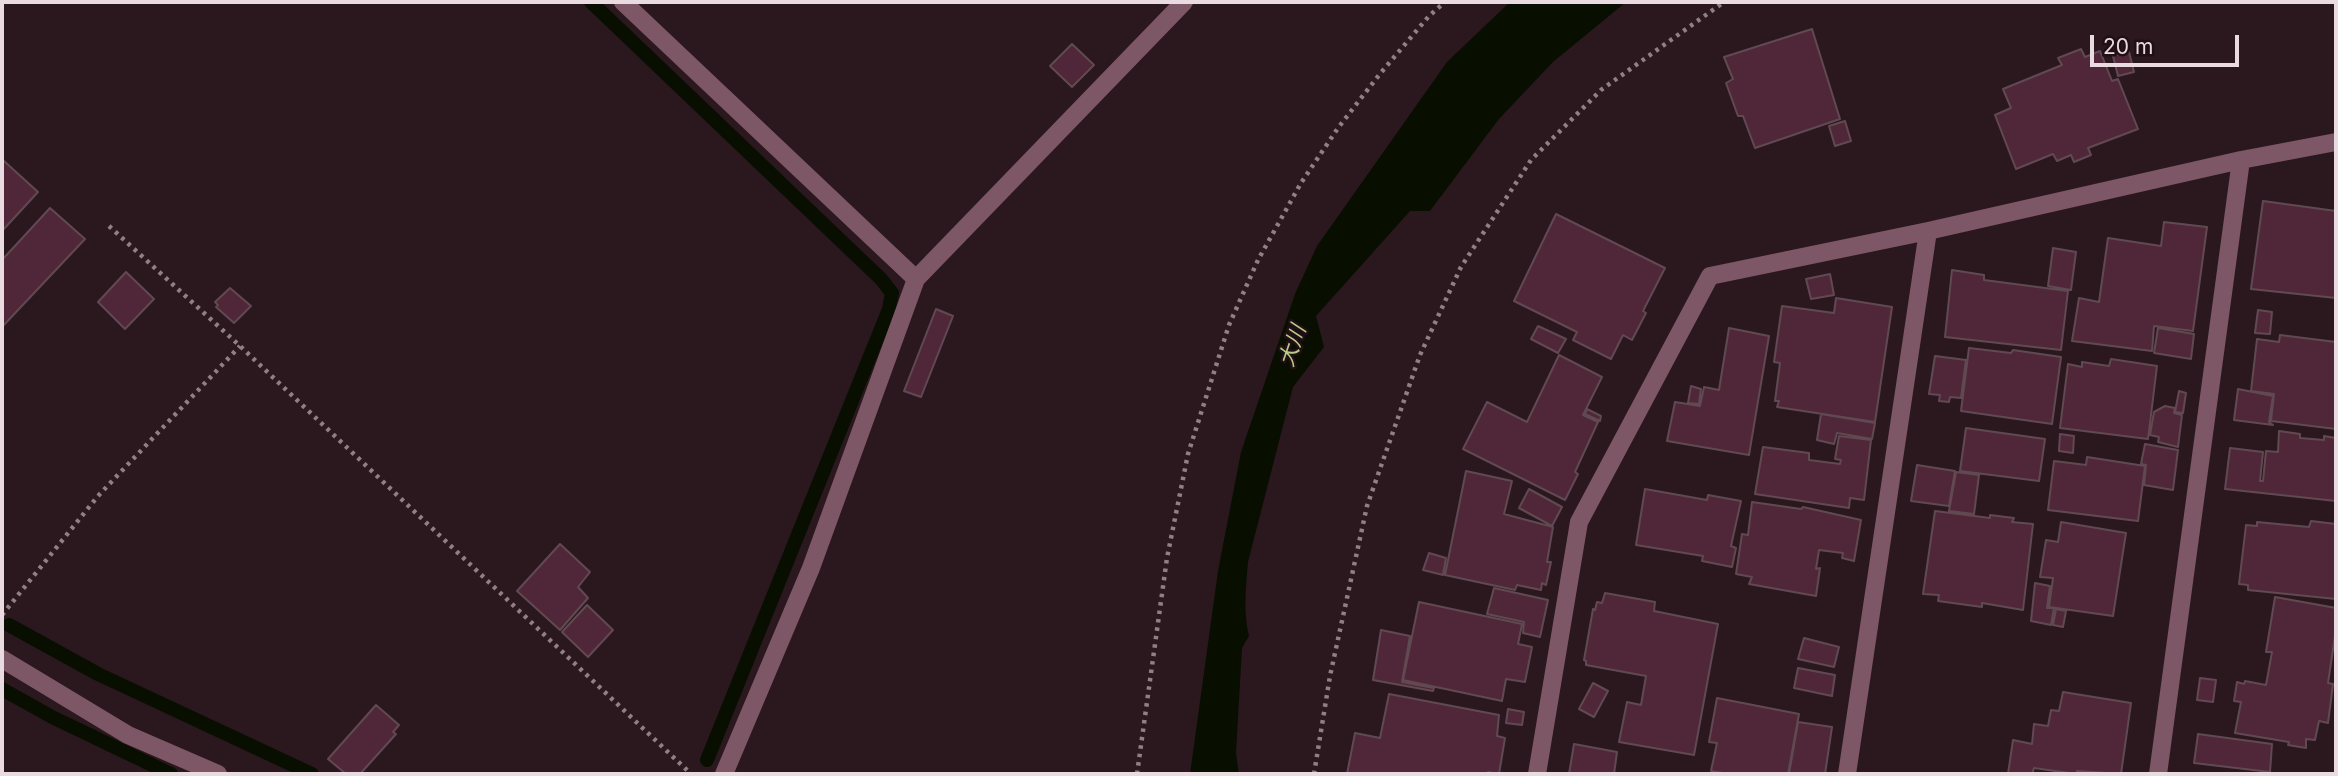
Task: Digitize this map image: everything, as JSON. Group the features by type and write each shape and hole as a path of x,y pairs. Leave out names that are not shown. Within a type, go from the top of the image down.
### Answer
{"street":[{"path":"623,2 916,279"},
{"path":"724,774 811,568 916,279 1184,2"},
{"path":"1537,774 1579,522 1710,276 1928,231 2241,160 2336,142"},
{"path":"2158,774 2241,160"},
{"path":"1847,774 1928,231"},
{"path":"2,659 128,735 218,774"}],"path":[{"path":"1137,774 1167,558 1188,454 1229,325 1258,260 1301,183 1338,128 1395,55 1445,2"},
{"path":"1314,774 1330,676 1367,506 1420,355 1461,267 1531,160 1601,90 1724,2"},
{"path":"109,226 240,346 692,774"},
{"path":"2,615 98,496 240,346"}],"water":[{"name":"大川","path":"1510,2 1626,2 1553,62 1499,119 1430,211 1410,211 1316,316 1324,347 1293,387 1248,562 1246,609 1249,636 1242,648 1236,753 1239,774 1190,774 1218,571 1241,452 1295,294 1317,246 1447,62"}],"building":[{"path":"1812,29 1840,119 1755,148 1743,116 1738,116 1726,83 1733,79 1724,57"},
{"path":"1072,44 1094,65 1072,87 1050,66"},
{"path":"2081,49 2085,57 2100,51 2112,81 2118,79 2138,129 2088,148 2091,155 2074,162 2071,155 2057,161 2053,154 2016,169 1995,115 2011,108 2003,89 2062,65 2058,58"},
{"path":"2129,52 2134,72 2118,76 2113,56"},
{"path":"1845,121 1851,141 1835,146 1829,126"},
{"path":"4,161 38,192 2,231 2,164"},
{"path":"2263,201 2336,211 2336,298 2251,289"},
{"path":"50,208 85,239 2,327 2,260"},
{"path":"1556,214 1665,268 1632,340 1623,335 1611,359 1573,340 1577,332 1514,301"},
{"path":"2164,222 2207,227 2193,331 2154,326 2152,351 2072,341 2079,298 2099,302 2108,238 2161,246"},
{"path":"2053,248 2076,252 2071,290 2048,286"},
{"path":"1952,270 1984,275 1984,280 2068,291 2061,350 1945,337"},
{"path":"126,272 154,299 125,329 98,302"},
{"path":"1830,274 1834,295 1811,299 1806,279"},
{"path":"230,288 251,306 234,323 216,307 218,305 215,302"},
{"path":"1836,298 1892,307 1875,422 1777,407 1779,401 1775,401 1780,363 1774,362 1782,306 1834,313"},
{"path":"936,309 953,316 921,397 904,391"},
{"path":"2258,310 2272,312 2270,334 2255,333"},
{"path":"1538,326 1566,339 1558,353 1531,339"},
{"path":"1729,328 1769,336 1749,455 1667,441 1675,402 1700,406 1704,387 1719,390"},
{"path":"2158,328 2194,334 2191,359 2154,353"},
{"path":"2280,335 2336,342 2336,429 2271,421 2274,394 2251,391 2257,339 2279,342"},
{"path":"1969,348 2011,353 2013,350 2061,357 2052,424 1961,411"},
{"path":"1559,355 1602,377 1583,415 1598,422 1565,500 1463,449 1487,402 1527,422"},
{"path":"1935,356 1966,360 1961,398 1950,397 1949,402 1939,401 1940,395 1929,394"},
{"path":"2111,359 2157,366 2148,439 2060,428 2068,364 2082,367 2082,362 2109,366"},
{"path":"1691,386 1701,389 1699,404 1688,403"},
{"path":"2238,389 2273,396 2269,422 2273,425 2234,420"},
{"path":"2179,391 2186,393 2183,413 2175,412"},
{"path":"2165,406 2175,408 2174,413 2182,415 2178,447 2158,442 2159,437 2150,435 2154,412"},
{"path":"1587,409 1601,416 1600,421 1585,414"},
{"path":"1821,414 1875,423 1872,439 1837,433 1834,444 1817,440"},
{"path":"1966,428 2045,439 2039,481 1960,471"},
{"path":"2279,431 2300,434 2300,438 2336,438 2336,501 2225,489 2230,448 2263,452 2260,481 2263,481 2266,451 2278,452"},
{"path":"2060,434 2074,436 2073,453 2059,451"},
{"path":"1839,436 1871,440 1864,500 1850,498 1849,508 1755,494 1763,447 1809,453 1809,460 1840,464 1841,460 1835,459"},
{"path":"2145,444 2178,450 2173,490 2144,485 2146,465 2141,464"},
{"path":"2087,457 2145,466 2138,521 2048,510 2054,461 2086,465"},
{"path":"1917,465 1955,471 1949,506 1911,501"},
{"path":"1466,471 1512,481 1504,514 1553,527 1547,562 1551,562 1546,585 1542,583 1541,590 1517,585 1515,590 1445,575"},
{"path":"1956,472 1979,475 1974,514 1949,511"},
{"path":"1529,489 1562,507 1552,526 1519,508"},
{"path":"1645,489 1707,500 1708,495 1741,501 1731,546 1736,548 1732,567 1702,561 1703,556 1636,545"},
{"path":"1752,502 1801,509 1803,507 1861,520 1854,561 1842,558 1843,553 1819,550 1816,569 1820,568 1816,596 1749,584 1752,577 1736,574 1742,534 1748,535"},
{"path":"1935,511 1990,518 1990,515 2014,518 2012,522 2033,524 2023,610 1982,603 1982,607 1938,601 1939,595 1923,594"},
{"path":"2311,521 2336,524 2336,599 2248,590 2248,585 2239,584 2246,525 2257,526 2257,522 2309,527"},
{"path":"2061,522 2126,533 2113,616 2049,607 2053,578 2040,577 2046,540 2058,542"},
{"path":"560,544 590,572 578,587 588,598 560,630 517,591"},
{"path":"1429,553 1446,558 1443,575 1423,570"},
{"path":"2035,583 2050,586 2047,608 2054,608 2051,625 2031,621"},
{"path":"1494,588 1548,600 1540,637 1523,633 1524,622 1487,614"},
{"path":"1605,593 1655,602 1654,611 1718,624 1694,755 1619,742 1627,702 1641,705 1646,676 1586,665 1584,660 1593,609 1595,610 1597,602 1602,603"},
{"path":"2275,597 2336,608 2336,629 2328,683 2333,684 2328,723 2319,721 2315,740 2306,739 2306,748 2288,745 2289,742 2235,733 2241,702 2234,701 2237,682 2266,685 2272,652 2266,652"},
{"path":"1419,602 1522,624 1518,644 1532,647 1525,682 1506,679 1502,701 1403,680"},
{"path":"587,605 613,630 588,657 562,632"},
{"path":"2056,609 2066,611 2063,627 2053,625"},
{"path":"1381,630 1410,636 1402,682 1434,688 1433,691 1373,680"},
{"path":"1804,638 1839,647 1834,667 1798,659"},
{"path":"1798,668 1835,675 1832,696 1794,688"},
{"path":"2200,678 2216,680 2213,702 2197,700"},
{"path":"1593,683 1608,691 1594,717 1579,709"},
{"path":"2063,692 2131,703 2121,774 2077,771 2076,774 2034,768 2032,774 2008,774 2013,740 2032,744 2034,724 2048,726 2051,710 2059,711"},
{"path":"1389,694 1499,715 1497,736 1505,738 1499,774 1347,774 1355,733 1380,738"},
{"path":"1717,698 1799,714 1788,774 1729,774 1711,771 1717,743 1709,742"},
{"path":"376,705 399,725 393,732 396,734 360,774 346,774 328,759"},
{"path":"1508,709 1524,712 1522,725 1506,723"},
{"path":"1798,722 1832,727 1825,774 1789,774"},
{"path":"2198,734 2272,744 2270,772 2194,763"},
{"path":"1574,744 1617,752 1614,774 1569,774"}],"waterway":[{"path":"591,2 881,279 892,293 889,309 707,760"},
{"path":"9,625 98,674 312,774"},
{"path":"2,689 52,717 171,774"}]}
